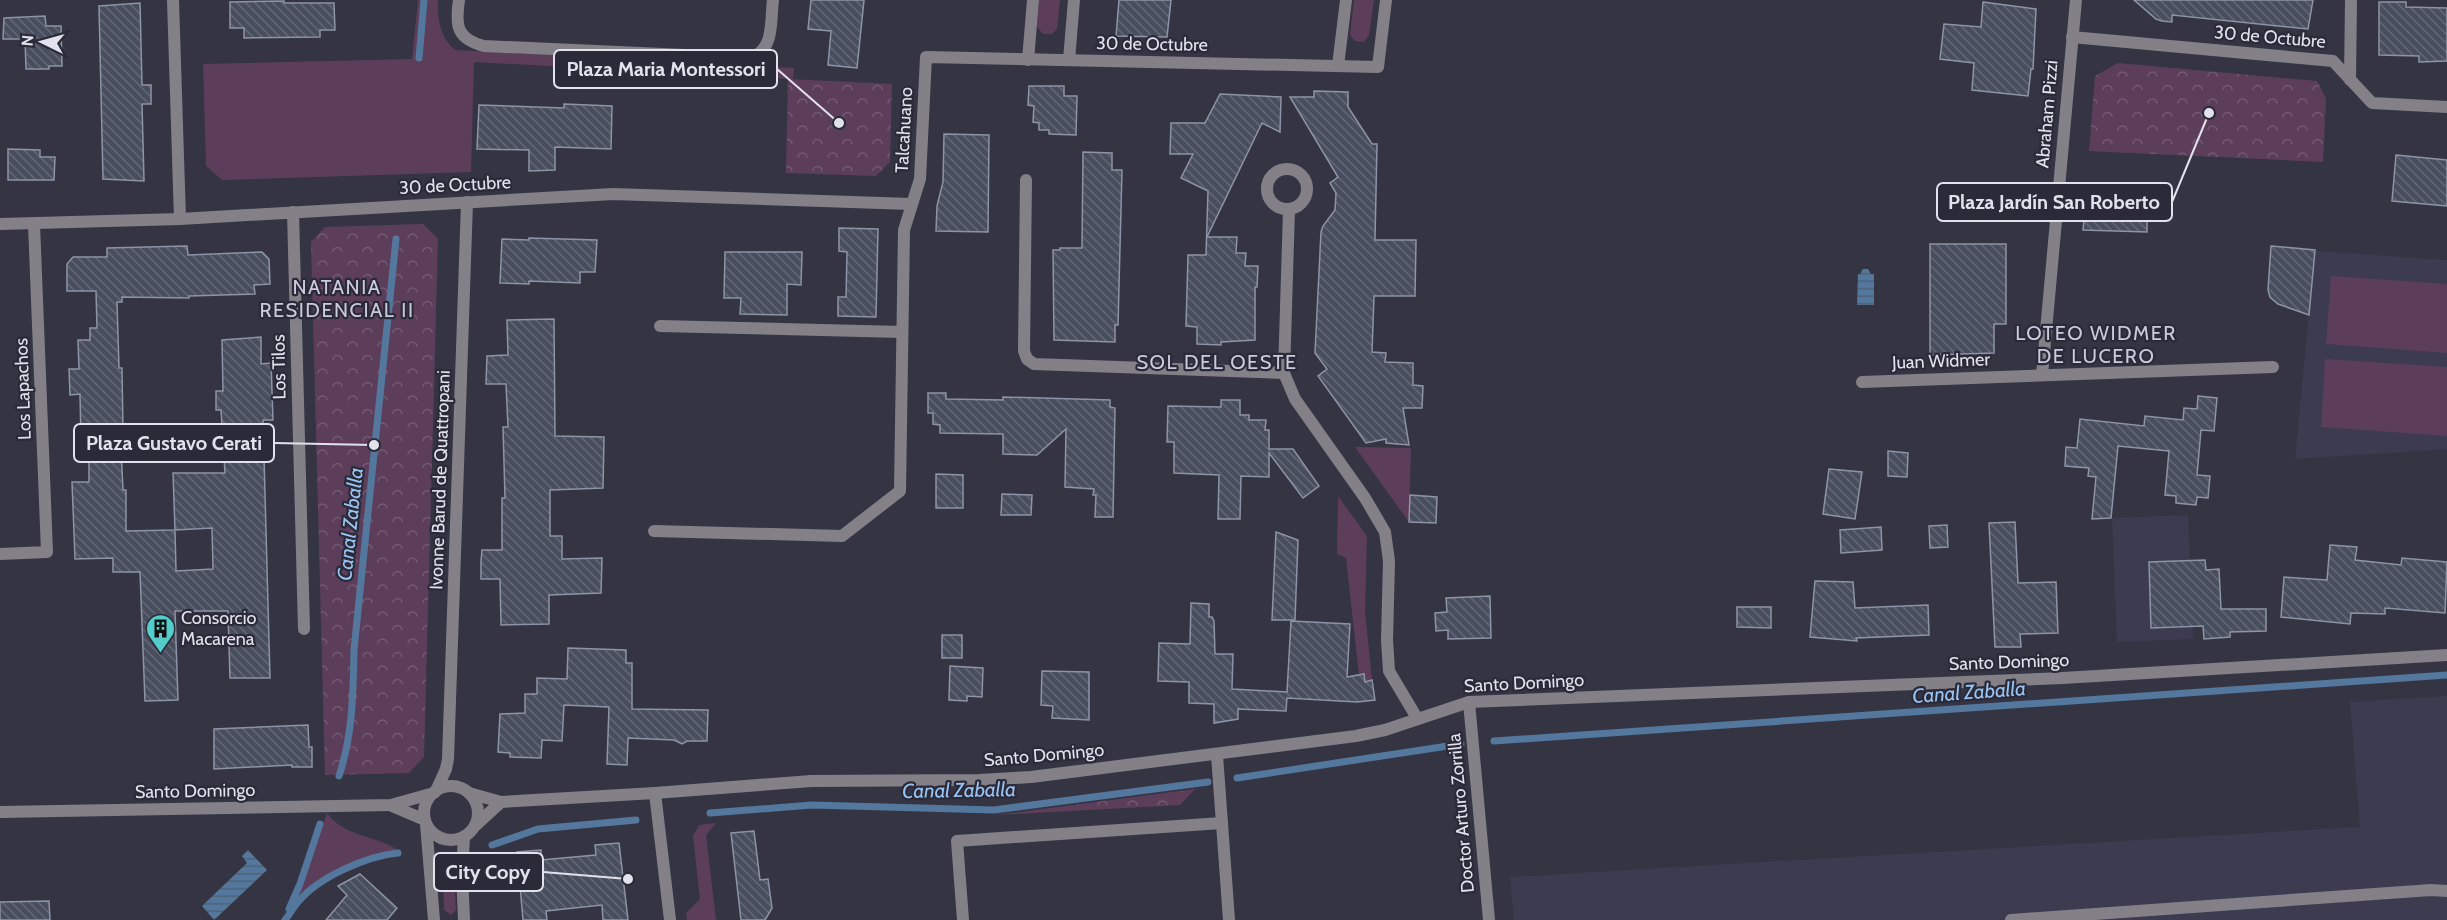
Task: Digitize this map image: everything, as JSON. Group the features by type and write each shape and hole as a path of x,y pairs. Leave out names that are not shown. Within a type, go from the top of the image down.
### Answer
{"street":[{"path":"173,0 180,219"},
{"path":"459,0 458,27 464,38 484,46 751,58 759,55 768,45 772,0"},
{"path":"1028,60 1034,0"},
{"path":"1069,60 1074,0"},
{"path":"1338,66 1346,0"},
{"name":"30 de Octubre","path":"926,57 1378,67 1386,0"},
{"name":"Abraham Pizzi","path":"2042,375 2076,0"},
{"path":"2350,0 2350,80"},
{"name":"30 de Octubre","path":"2072,37 2332,61 2372,103 2447,107"},
{"name":"Talcahuano","path":"654,531 842,536 900,491 904,230 921,179 926,57"},
{"path":"1026,180 1024,351 1027,359 1034,364 1052,367 1284,373"},
{"name":"30 de Octubre","path":"0,224 180,219 613,194 911,204"},
{"name":"Ivonne Barud de Quattropani","path":"465,791 453,776 448,759 467,202"},
{"path":"1289,210 1284,373 1295,399 1365,498 1385,532 1389,561 1386,640 1389,671 1417,718"},
{"name":"Los Tilos","path":"293,212 304,629"},
{"name":"Los Lapachos","path":"0,554 47,552 34,224"},
{"path":"660,326 902,332"},
{"name":"Juan Widmer","path":"1862,382 2273,367"},
{"name":"Santo Domingo","path":"465,791 501,802 655,794 811,781 979,780 1031,777 1356,736 1384,730 1469,702 2051,679 2447,655"},
{"name":"Doctor Arturo Zorrilla","path":"1469,702 1489,920"},
{"path":"1217,755 1229,920"},
{"name":"Ivonne Barud de Quattropani","path":"435,792 448,759"},
{"path":"434,920 425,821 426,805 435,792 444,788 465,791 477,808 475,826"},
{"name":"Santo Domingo","path":"0,812 391,806 435,792"},
{"path":"655,794 670,920"},
{"path":"425,821 429,829 441,838 449,840 464,837 501,802"},
{"name":"Santo Domingo","path":"391,806 425,821"},
{"path":"963,920 957,840 1222,823"},
{"path":"464,837 462,872 464,920"},
{"path":"2011,920 2447,891"}],"shaded area":[{"path":"2315,251 2447,260 2447,449 2295,459"},
{"path":"2188,515 2193,639 2117,642 2112,518"},
{"path":"2447,696 2447,920 1514,920 1510,877 2360,827 2350,702"}],"green space":[{"path":"418,0 438,0 440,27 446,40 455,50 794,68 793,79 474,62 471,172 222,180 206,166 203,64 412,59"},
{"path":"1039,0 1060,0 1057,29 1052,34 1043,34 1037,27"},
{"path":"1354,0 1374,0 1369,35 1364,42 1355,41 1350,35"},
{"path":"2118,63 2317,81 2326,99 2323,162 2089,151 2095,76"},
{"path":"788,79 892,84 890,162 876,176 786,173"},
{"path":"423,224 438,239 424,757 409,773 325,775 311,242 325,227"},
{"path":"2331,276 2447,284 2447,353 2326,344"},
{"path":"2325,359 2447,367 2447,436 2321,427"},
{"path":"1355,447 1411,448 1409,522"},
{"path":"1338,496 1367,536 1365,612 1372,680 1365,682 1359,675 1346,558 1337,554"},
{"path":"1195,789 1180,805 996,815"},
{"path":"327,813 342,827 398,850 344,866 308,888 297,898"},
{"path":"716,823 706,835 716,920 687,920 686,913 700,899 693,836 699,825"},
{"path":"447,851 453,855 456,910 451,915 444,910 442,856"}],"water":[{"path":"1863,269 1868,269 1871,274 1874,274 1874,305 1857,305 1858,274"},
{"path":"248,850 267,870 214,920 202,906 247,863 242,856"}],"building":[{"path":"811,0 864,0 857,68 828,65 831,31 808,29"},
{"path":"1119,0 1171,0 1167,37 1116,36"},
{"path":"2134,0 2313,0 2308,29 2172,15 2172,22 2162,21 2156,19"},
{"path":"284,1 284,3 334,3 335,30 320,30 320,37 244,38 244,28 230,28 230,2"},
{"path":"1983,2 2036,9 2033,69 2031,69 2028,96 1972,90 1974,63 1940,59 1944,24 1981,27"},
{"path":"2379,2 2406,2 2406,7 2447,8 2447,61 2419,62 2419,56 2379,55"},
{"path":"140,3 142,85 151,85 151,104 142,104 144,181 103,179 99,6"},
{"path":"45,16 46,26 61,26 62,66 49,66 49,69 26,69 25,39 3,39 4,18"},
{"path":"1029,86 1064,86 1064,96 1077,96 1076,135 1049,134 1049,130 1039,130 1039,123 1033,122 1034,106 1028,105"},
{"path":"1314,91 1348,92 1348,107 1372,144 1377,144 1375,240 1416,240 1415,296 1374,296 1372,352 1386,353 1385,362 1413,363 1413,385 1423,386 1422,408 1403,408 1409,445 1386,443 1386,439 1366,443 1318,376 1327,369 1315,353 1321,232 1335,210 1336,193 1330,183 1338,177 1290,97 1314,97"},
{"path":"1220,94 1281,97 1280,132 1262,123 1207,237 1237,237 1236,253 1246,253 1245,266 1258,266 1257,287 1255,287 1255,340 1221,342 1221,345 1197,344 1197,327 1186,326 1188,255 1206,255 1208,191 1181,178 1193,154 1170,154 1171,123 1205,123"},
{"path":"564,104 612,106 611,149 555,147 555,170 529,171 529,150 477,149 479,105 564,108"},
{"path":"944,134 989,135 988,232 936,231 937,206 943,182"},
{"path":"8,149 40,150 40,157 55,157 54,180 8,180"},
{"path":"1083,152 1112,153 1112,170 1122,170 1118,325 1115,325 1115,342 1054,340 1053,250 1082,248"},
{"path":"2396,155 2447,160 2447,206 2392,201"},
{"path":"2103,190 2131,191 2131,208 2147,209 2147,232 2083,230 2085,209 2097,209 2097,200 2102,200"},
{"path":"839,228 878,229 876,317 838,316 838,297 846,297 847,252 839,251"},
{"path":"529,238 597,240 595,272 580,272 580,283 529,281 529,284 500,283 502,239 529,240"},
{"path":"1930,244 2006,244 2006,324 1994,324 1994,353 1930,355"},
{"path":"187,246 188,255 262,252 269,259 270,284 254,285 255,294 189,296 189,298 122,297 122,302 117,302 119,368 122,368 123,428 135,428 135,449 121,449 123,490 126,490 126,531 175,530 173,473 225,473 221,410 216,410 216,391 223,391 222,340 261,337 261,364 271,363 273,420 263,420 270,678 230,678 228,611 175,611 178,700 145,701 140,572 113,572 113,558 75,559 72,482 89,482 89,441 81,441 80,394 70,395 69,369 79,369 78,340 90,340 90,328 97,328 96,291 67,291 67,264 73,257 107,257 107,248","holes":["212,528 213,569 176,571 175,530"]},
{"path":"2271,246 2315,250 2309,315 2278,304 2270,297 2268,290"},
{"path":"725,252 802,252 801,285 787,284 787,315 740,314 741,298 724,298"},
{"path":"554,319 555,436 604,437 603,488 550,490 550,536 562,536 562,559 602,558 601,593 549,595 549,624 501,625 500,579 481,579 482,550 502,550 502,498 505,498 503,427 508,427 506,384 486,384 487,356 508,355 507,320"},
{"path":"928,393 946,393 946,399 1003,400 1003,397 1110,400 1110,407 1115,408 1113,517 1095,517 1094,489 1065,487 1066,429 1037,455 1003,454 1003,434 940,433 940,425 933,424 933,413 928,413"},
{"path":"2198,396 2217,398 2214,431 2201,430 2197,475 2210,476 2208,498 2197,497 2196,505 2176,503 2176,496 2165,495 2169,451 2118,446 2111,518 2092,519 2096,477 2088,476 2089,468 2065,466 2066,447 2077,448 2080,419 2144,426 2145,416 2183,420 2184,408 2197,409"},
{"path":"1221,400 1240,400 1240,415 1249,415 1249,420 1266,420 1265,430 1269,430 1269,449 1293,449 1319,486 1303,498 1269,453 1269,477 1241,476 1240,519 1218,519 1219,475 1174,473 1174,442 1167,442 1168,406 1221,407"},
{"path":"1888,451 1908,453 1907,477 1888,476"},
{"path":"1829,469 1862,472 1855,519 1823,514"},
{"path":"936,474 963,475 963,508 936,508"},
{"path":"1002,494 1032,495 1031,515 1001,515"},
{"path":"1410,495 1437,497 1436,523 1409,522"},
{"path":"2015,522 2018,583 2056,582 2058,633 2020,634 2021,647 1995,647 1989,523"},
{"path":"1947,525 1948,547 1930,548 1929,526"},
{"path":"1881,527 1882,550 1841,553 1840,530"},
{"path":"1276,532 1298,540 1295,620 1272,620"},
{"path":"2330,545 2357,547 2355,560 2401,565 2402,558 2447,562 2445,613 2385,608 2385,614 2351,613 2350,624 2281,617 2284,577 2327,580"},
{"path":"2205,560 2206,570 2219,569 2221,609 2266,609 2266,631 2230,632 2230,637 2204,639 2203,626 2151,628 2149,562"},
{"path":"1815,581 1853,582 1855,608 1928,605 1929,635 1856,638 1857,641 1810,637"},
{"path":"1490,596 1491,638 1448,639 1448,630 1436,631 1435,613 1447,612 1446,598"},
{"path":"1191,603 1209,604 1209,617 1212,617 1214,621 1215,654 1233,654 1232,689 1287,692 1291,621 1350,624 1347,677 1364,674 1365,682 1372,680 1375,700 1357,702 1287,698 1286,711 1238,709 1238,719 1214,723 1214,704 1189,703 1189,682 1158,681 1159,643 1190,644"},
{"path":"1737,607 1771,607 1771,628 1737,627"},
{"path":"942,635 962,635 962,658 942,658"},
{"path":"568,648 626,650 626,663 632,663 632,709 708,710 707,741 687,741 682,744 674,740 628,738 627,765 607,764 609,707 564,705 562,741 542,740 541,758 510,757 510,753 498,752 500,714 525,713 525,694 537,694 537,678 567,679"},
{"path":"950,666 983,668 982,697 967,696 967,701 949,700"},
{"path":"1042,671 1089,672 1089,720 1052,718 1053,706 1041,705"},
{"path":"308,725 309,747 312,747 312,767 292,767 292,765 214,769 214,729"},
{"path":"754,831 760,880 768,879 772,908 765,920 741,920 731,833"},
{"path":"619,843 628,920 603,920 602,905 546,911 547,920 523,920 517,852 541,850 541,860 596,855 595,845"},
{"path":"360,874 397,908 387,920 326,920 347,895 338,886"},
{"path":"49,901 50,920 0,920 0,902"}],"waterway":[{"name":"Canal Zaballa","path":"419,58 424,0"},
{"name":"Canal Zaballa","path":"339,776 347,745 351,713 354,650 396,239"},
{"name":"Canal Zaballa","path":"1494,741 2447,675"},
{"name":"Canal Zaballa","path":"1237,778 1461,744"},
{"name":"Canal Zaballa","path":"710,813 812,805 994,810 1208,782"},
{"name":"Canal Zaballa","path":"492,845 538,829 636,820"},
{"name":"Canal Zaballa","path":"289,909 320,824"},
{"name":"Canal Zaballa","path":"285,920 308,892 331,876 372,858 398,853"}],"place":[{"name":"Plaza Jardín San Roberto","path":"2209,113"},
{"name":"Plaza Maria Montessori","path":"839,123"},
{"name":"Plaza Gustavo Cerati","path":"374,445"},
{"name":"Consorcio Macarena","path":"160,654"},
{"name":"City Copy","path":"628,879"}],"district":[{"name":"NATANIA RESIDENCIAL II","path":"337,298"},
{"name":"LOTEO WIDMER DE LUCERO","path":"2096,344"},
{"name":"SOL DEL OESTE","path":"1217,362"}]}
